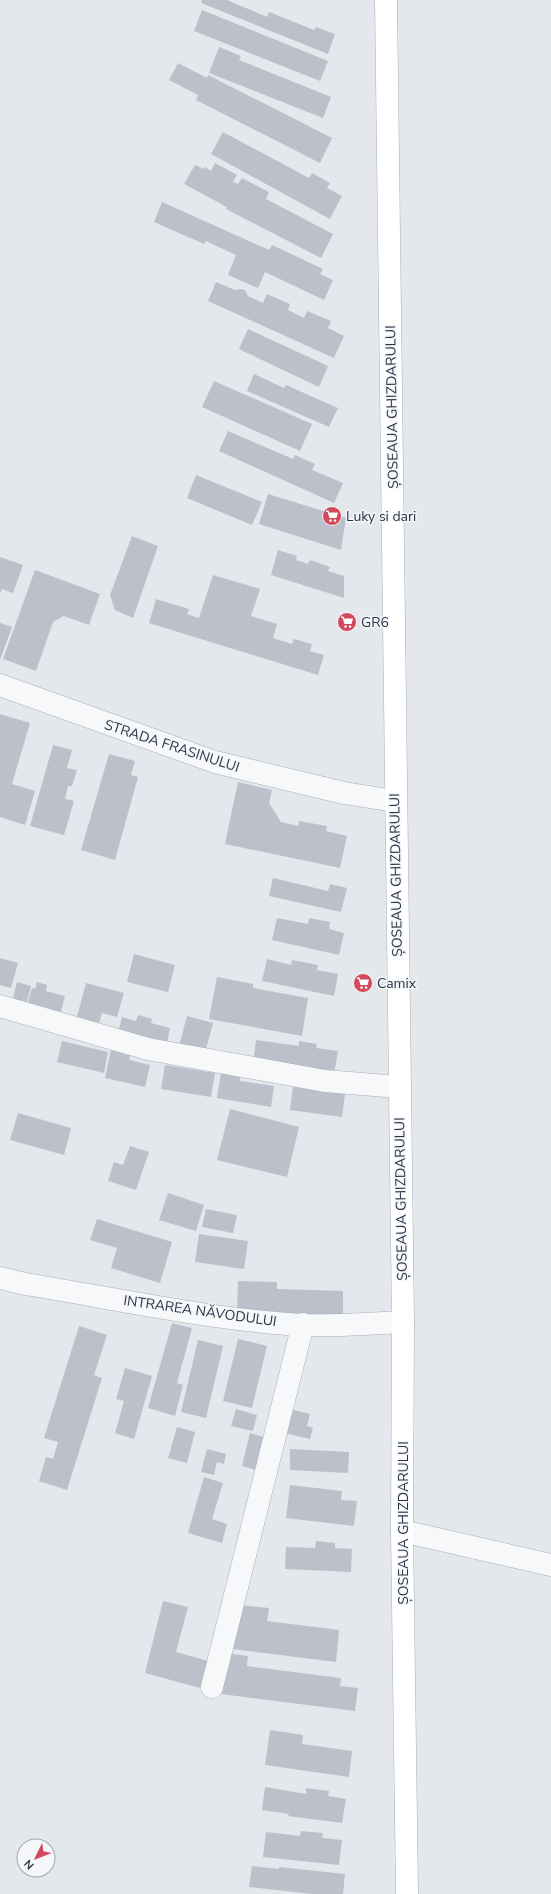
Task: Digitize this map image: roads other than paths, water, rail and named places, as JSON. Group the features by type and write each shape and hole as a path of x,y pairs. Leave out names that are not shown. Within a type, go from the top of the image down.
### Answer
{"main road":[{"name":"ȘOSEAUA GHIZDARULUI","path":"386,0 395,801 403,1322 402,1531 407,1894"}],"street":[{"name":"STRADA FRASINULUI","path":"0,685 150,741 215,762 344,793 395,801"},
{"path":"0,1006 148,1049 325,1081 399,1087"},
{"name":"INTRAREA NĂVODULUI","path":"0,1278 25,1284 215,1316 303,1324 403,1322"},
{"path":"212,1686 303,1324"},
{"path":"402,1531 551,1565"}],"place":[{"name":"Luky si dari","path":"332,516"},
{"name":"GR6","path":"347,622"},
{"name":"Camix","path":"363,983"}]}
